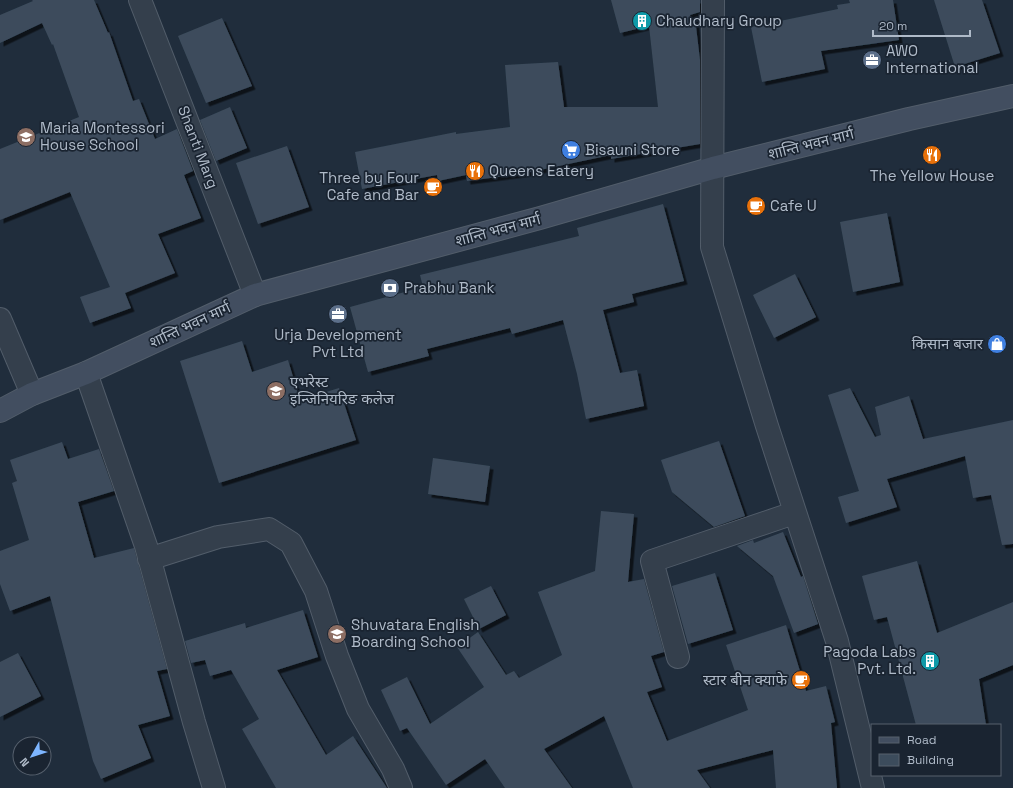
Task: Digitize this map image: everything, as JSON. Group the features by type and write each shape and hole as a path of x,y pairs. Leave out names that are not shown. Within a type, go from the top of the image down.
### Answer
{"main road":[{"name":"शान्ति भवन मार्ग","path":"0,411 32,394 86,373 255,295 540,218 713,168 909,119 1013,96"}],"street":[{"name":"Shanti Marg","path":"140,0 255,295"},
{"path":"713,0 712,247 794,513 837,641 873,788"},
{"path":"0,319 32,394"},
{"path":"86,373 149,559 194,722 214,788"},
{"path":"678,657 652,561 794,513"},
{"path":"149,559 218,537 269,529 291,542 316,591 337,656 358,709 393,769 401,788"}],"building":[{"path":"32,0 94,0 108,33 109,32 133,101 139,99 155,139 177,129 193,171 184,175 201,218 158,234 175,273 125,293 131,308 90,323 80,297 110,287 70,192 0,220 0,149 79,117 53,44 52,45 42,23 0,43 0,15 33,1"},
{"path":"611,0 700,0 700,12 690,15 691,19 695,18 700,60 700,144 611,159 611,155 521,174 467,181 466,175 438,181 437,175 362,189 355,152 456,132 456,134 510,127 505,65 558,62 564,107 658,107 649,26 620,33"},
{"path":"849,0 893,0 899,40 821,51 825,69 762,82 751,27 838,9 837,5 850,3"},
{"path":"934,0 982,0 1000,53 955,67"},
{"path":"222,18 252,86 206,103 178,36"},
{"path":"230,107 247,148 216,161 200,120"},
{"path":"287,146 309,207 258,224 236,163"},
{"path":"663,204 684,281 632,294 634,302 603,310 620,373 637,370 644,406 586,419 577,374 563,320 512,334 510,328 427,349 429,356 368,372 350,307 423,287 420,275 579,236 577,228"},
{"path":"887,213 900,282 853,292 840,222"},
{"path":"795,274 816,317 774,338 753,295"},
{"path":"242,341 252,372 288,360 300,400 339,388 356,440 219,483 180,361"},
{"path":"850,388 875,437 881,435 875,407 909,396 923,439 1013,420 1013,544 1002,545 991,495 973,498 965,456 887,479 897,507 846,523 838,497 859,491 828,395"},
{"path":"719,441 745,516 714,527 672,492 661,460"},
{"path":"62,442 68,459 99,449 114,491 78,502 94,558 134,548 167,669 157,671 170,716 138,725 151,758 101,779 93,761 50,596 10,611 0,584 0,551 29,540 12,483 17,481 10,460"},
{"path":"433,458 490,466 485,502 428,494"},
{"path":"601,511 634,514 628,582 644,579 664,652 651,656 662,687 647,692 667,741 748,710 726,645 786,625 806,691 826,686 835,722 831,723 837,788 776,788 773,750 697,770 710,788 633,788 604,716 544,749 572,788 505,788 485,759 446,785 407,728 400,731 381,690 407,677 430,724 484,687 457,647 478,632 506,675 514,671 519,678 562,655 538,592 595,571"},
{"path":"783,532 801,577 803,576 818,624 794,633 773,576 737,546 753,540 754,543"},
{"path":"917,561 937,633 1013,602 1013,665 979,679 986,724 916,724 887,617 874,620 862,576"},
{"path":"715,573 733,630 688,644 672,586"},
{"path":"491,586 506,615 479,629 464,599"},
{"path":"303,610 318,657 277,670 326,755 353,736 387,788 276,788 242,729 259,719 231,670 210,676 205,660 191,663 185,641 245,623 246,628"},
{"path":"18,653 41,696 0,717 0,662"}],"place":[{"name":"Chaudhary Group","path":"642,21"},
{"name":"AWO International","path":"872,60"},
{"name":"Maria Montessori House School","path":"26,137"},
{"name":"Bisauni Store","path":"571,150"},
{"name":"The Yellow House","path":"932,155"},
{"name":"Queens Eatery","path":"475,171"},
{"name":"Three by Four Cafe and Bar","path":"433,187"},
{"name":"Cafe U","path":"756,206"},
{"name":"Prabhu Bank","path":"390,288"},
{"name":"Urja Development Pvt Ltd","path":"338,314"},
{"name":"किसान बजार","path":"997,344"},
{"name":"एभरेस्ट इन्जिनियरिङ कलेज","path":"276,391"},
{"name":"Shuvatara English Boarding School","path":"337,634"},
{"name":"Pagoda Labs Pvt. Ltd.","path":"930,661"},
{"name":"स्टार बीन क्याफे","path":"801,680"}]}
